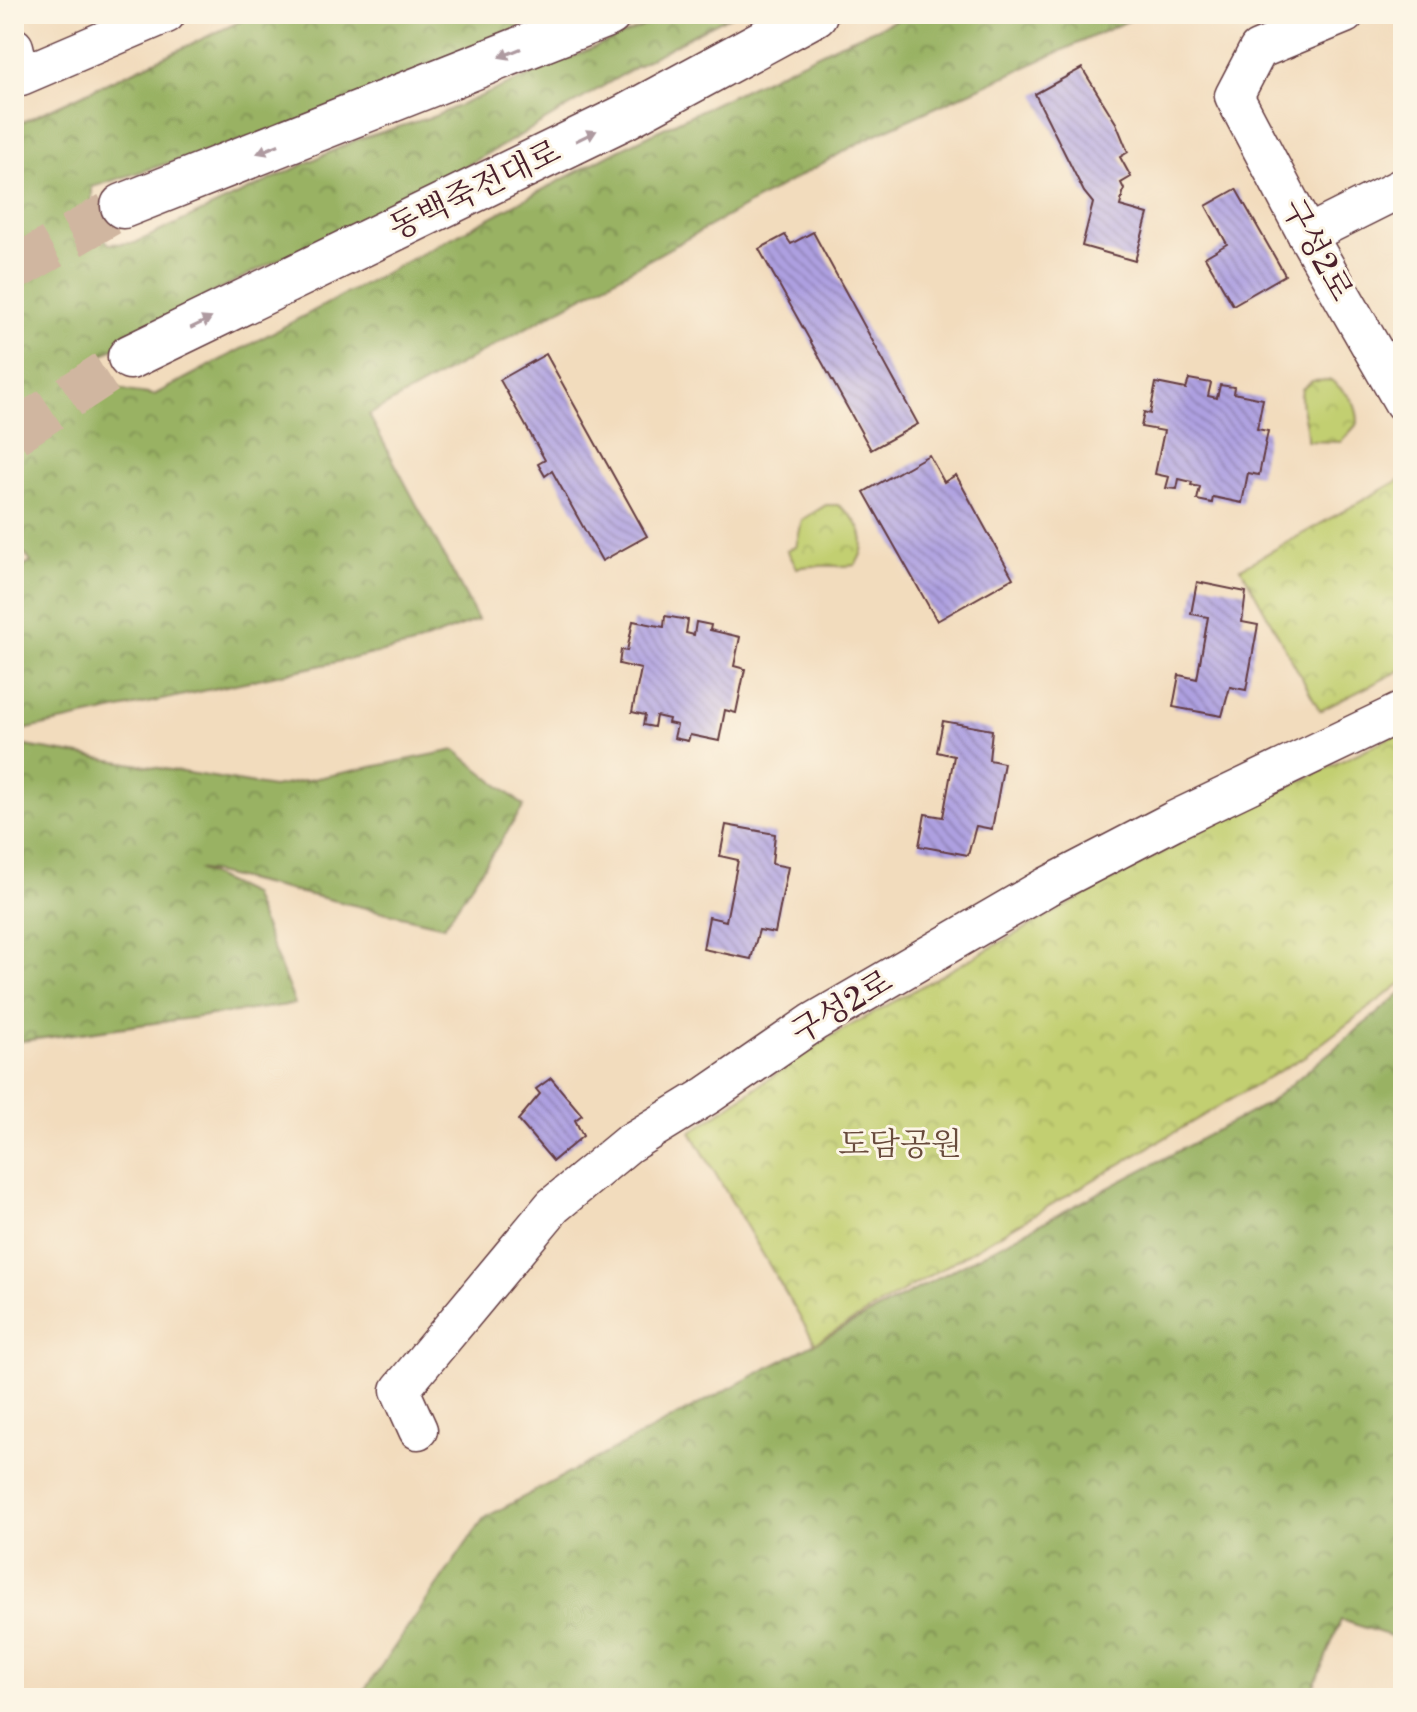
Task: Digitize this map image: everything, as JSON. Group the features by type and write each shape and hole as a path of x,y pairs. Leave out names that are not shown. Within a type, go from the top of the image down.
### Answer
{"main road":[{"name":"동백죽전대로","path":"130,357 625,117 815,14"},
{"path":"774,35 830,14"},
{"path":"123,206 598,17"}],"street":[{"path":"14,30 19,14"},
{"path":"16,67 166,14"},
{"name":"구성2로","path":"1345,14 1258,50 1234,96 1307,235 1401,392"},
{"path":"1307,235 1403,187"},
{"name":"구성2로","path":"418,1430 400,1390 553,1206 628,1144 708,1095 814,1022 1046,887 1403,711"}],"green space":[{"path":"256,14 542,14 477,51 354,105 92,187 92,222 109,244 135,243 356,140 435,116 672,14 734,14 665,50 464,167 191,304 103,355 110,377 124,390 154,395 616,151 839,44 911,14 1143,14 872,136 369,415 478,620 410,646 14,732 14,572 31,562 14,540 14,126"},
{"path":"1331,380 1354,403 1358,423 1341,442 1307,441 1302,389 1312,381"},
{"path":"1403,478 1403,669 1320,711 1241,568"},
{"path":"826,505 838,505 857,524 863,540 860,556 855,565 797,568 787,550 796,547 802,520"},
{"name":"도담공원","path":"1403,731 1403,982 1305,1056 815,1343 691,1132 830,1037 1221,820"},
{"path":"14,744 273,787 455,750 524,806 444,926 198,869 251,894 295,1004 14,1042"},
{"path":"1403,992 1403,1640 1341,1620 1309,1698 359,1698 484,1518 1267,1104"}],"building":[{"path":"1082,68 1116,123 1128,152 1120,157 1131,177 1121,183 1124,189 1120,206 1148,214 1135,261 1082,246 1093,203 1084,192 1035,94"},
{"path":"1236,189 1285,275 1233,305 1205,257 1227,244 1206,206"},
{"path":"813,232 918,424 871,450 759,249 785,235 791,244"},
{"path":"546,354 647,536 602,561 552,471 545,476 538,464 545,460 500,380"},
{"path":"1189,379 1211,383 1208,396 1217,398 1220,385 1234,387 1233,393 1263,399 1257,429 1268,431 1259,475 1248,473 1242,503 1213,497 1212,503 1197,500 1200,487 1191,485 1192,482 1179,479 1177,489 1166,488 1169,477 1155,474 1164,431 1141,427 1144,412 1150,414 1156,383 1186,389"},
{"path":"929,455 944,482 956,475 1013,578 937,621 864,492"},
{"path":"1197,582 1246,592 1242,622 1258,625 1246,690 1230,687 1222,716 1173,707 1179,675 1197,679 1208,617 1191,614"},
{"path":"665,616 688,620 686,633 694,635 696,622 711,625 710,630 740,637 734,666 745,669 736,713 725,710 719,741 690,735 688,741 674,738 677,725 668,723 669,719 656,716 654,727 643,725 645,715 632,712 641,669 619,664 621,650 627,651 633,621 664,627"},
{"path":"943,721 992,730 989,760 1004,763 992,829 976,826 968,855 919,846 925,814 943,817 954,756 937,752"},
{"path":"726,825 775,834 772,864 788,867 775,933 759,930 751,959 703,949 709,917 726,921 738,860 720,856"},
{"path":"551,1078 582,1115 575,1120 583,1136 553,1161 518,1120 540,1094 536,1089"}],"tunnel":[{"path":"14,269 123,206"},
{"path":"14,433 130,357"}]}
